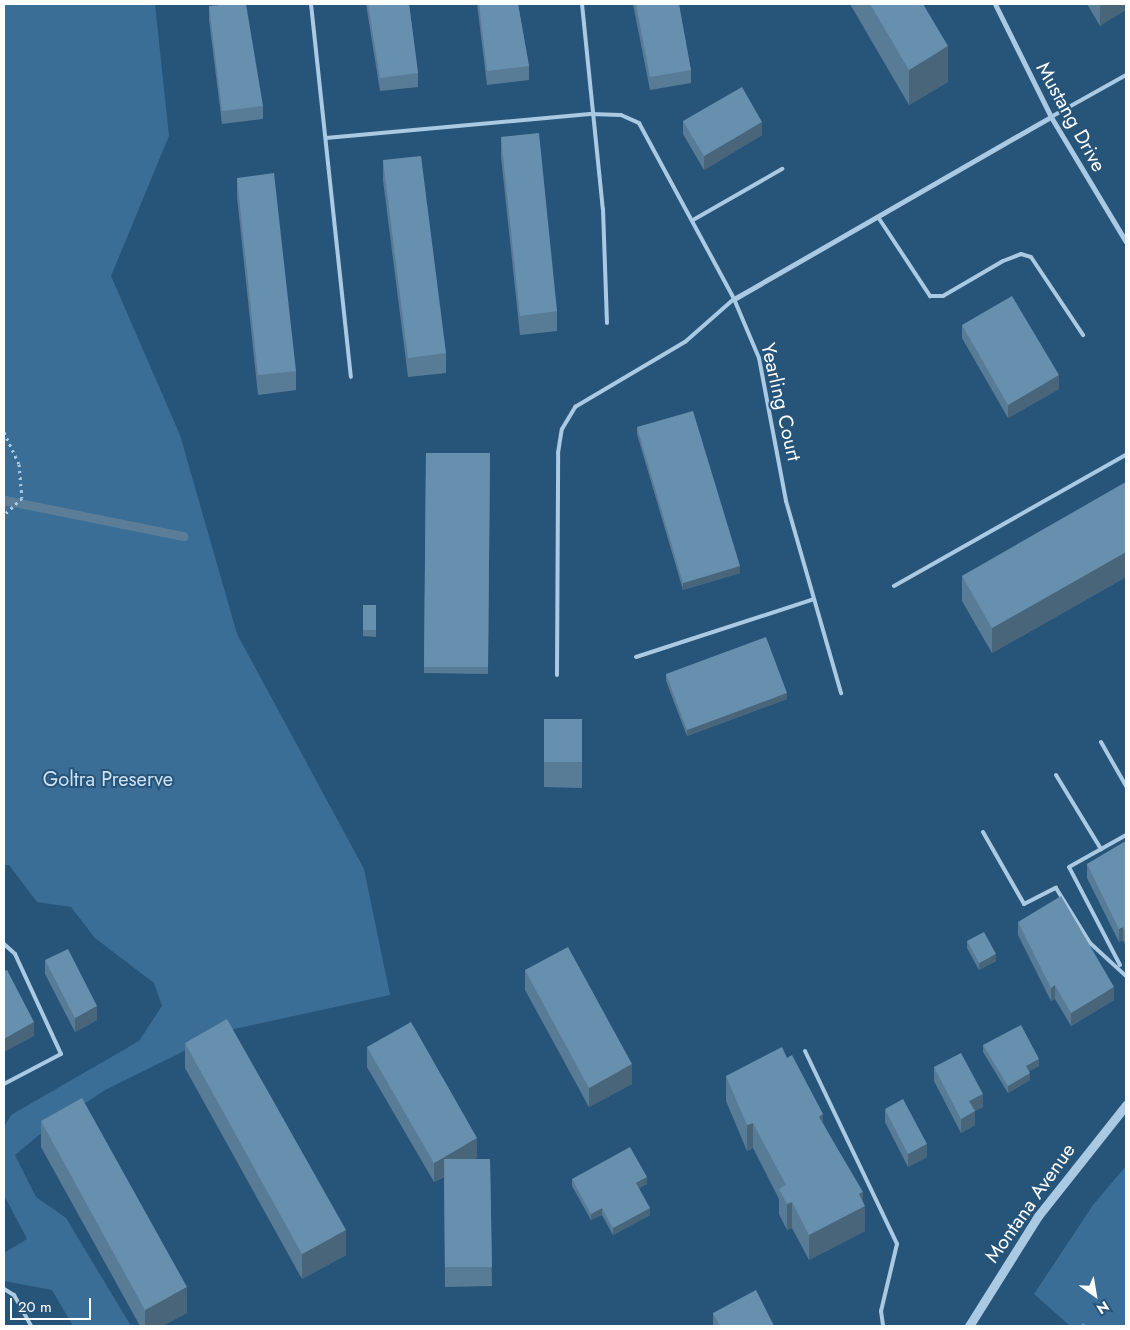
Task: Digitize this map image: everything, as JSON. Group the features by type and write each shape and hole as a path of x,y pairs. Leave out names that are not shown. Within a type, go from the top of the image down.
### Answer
{"street":[{"name":"Mustang Drive","path":"995,4 1051,117 1126,242"},
{"path":"734,299 1051,117"},
{"name":"Montana Avenue","path":"969,1326 1038,1216 1126,1105"}],"lane":[{"path":"312,4 351,377"},
{"path":"582,4 590,114 603,209 607,323"},
{"path":"1051,117 1126,75"},
{"name":"Yearling Court","path":"326,138 590,114 621,115 639,122 734,299 759,358 786,501 841,693"},
{"path":"693,220 782,169"},
{"path":"878,217 930,296 943,296 1003,261 1026,255 1084,335"},
{"path":"556,675 558,453 562,429 575,407 685,342 734,299"},
{"path":"894,586 1126,455"},
{"path":"636,657 814,599"},
{"path":"1101,742 1126,786"},
{"path":"1056,774 1101,849"},
{"path":"983,832 1024,904 1056,888 1090,943 1121,967"},
{"path":"1126,834 1069,868 1126,976"},
{"path":"4,944 15,954 61,1054 4,1084"},
{"path":"805,1051 897,1244 881,1311 883,1326"},
{"path":"4,1289 14,1296 31,1326"}],"path":[{"path":"4,432 18,464 22,498 4,515"}],"green space":[{"name":"Goltra Preserve","path":"4,4 155,4 169,136 111,276 180,435 237,634 364,869 390,995 225,1031 107,1089 51,1125 15,1155 36,1197 66,1218 131,1326 73,1326 52,1290 4,1281 4,1253 27,1239 4,1195 4,1127 11,1115 139,1041 162,1006 154,983 95,938 71,907 37,902 9,865 4,865"},
{"path":"1126,1166 1126,1326 1070,1326 1034,1294 1093,1205"}],"building":[{"path":"246,4 263,106 222,111 209,6"},
{"path":"368,4 409,4 418,73 380,78"},
{"path":"479,4 518,4 529,66 487,71"},
{"path":"636,4 679,4 691,70 650,77"},
{"path":"870,4 923,4 948,46 909,70"},
{"path":"742,87 762,122 704,156 683,121"},
{"path":"539,133 557,311 520,316 501,137"},
{"path":"421,156 446,353 408,358 383,160"},
{"path":"274,173 296,371 258,375 237,178"},
{"path":"1012,296 1059,375 1008,405 962,325"},
{"path":"693,411 740,566 683,583 637,427"},
{"path":"426,453 490,453 488,667 424,667"},
{"path":"1126,482 1126,552 992,628 962,576"},
{"path":"363,605 376,605 376,630 363,630"},
{"path":"766,637 787,693 687,730 666,674"},
{"path":"544,719 582,719 582,762 544,762"},
{"path":"1126,841 1126,933 1123,927 1119,929 1087,864"},
{"path":"1061,896 1114,987 1071,1013 1055,985 1051,988 1018,922"},
{"path":"984,932 996,954 979,963 967,941"},
{"path":"568,947 632,1064 589,1088 525,970"},
{"path":"68,949 97,1006 75,1018 45,960"},
{"path":"7,970 34,1022 4,1039 4,971"},
{"path":"227,1019 346,1230 302,1254 185,1043"},
{"path":"411,1022 477,1138 434,1163 367,1047"},
{"path":"1021,1025 1039,1059 1026,1066 1030,1073 1008,1086 983,1045"},
{"path":"782,1047 787,1058 792,1055 823,1114 819,1117 863,1192 859,1194 865,1206 809,1235 792,1202 787,1204 779,1189 786,1185 753,1123 747,1125 726,1076"},
{"path":"961,1053 983,1094 969,1101 975,1111 961,1119 934,1067"},
{"path":"82,1098 187,1287 145,1310 41,1121"},
{"path":"903,1099 927,1144 908,1154 885,1109"},
{"path":"630,1147 647,1177 636,1183 650,1208 613,1228 602,1208 591,1214 572,1179"},
{"path":"444,1159 490,1159 492,1267 445,1267"},
{"path":"756,1290 774,1326 720,1326 713,1313"}],"waterway":[{"path":"4,500 183,536"}]}
